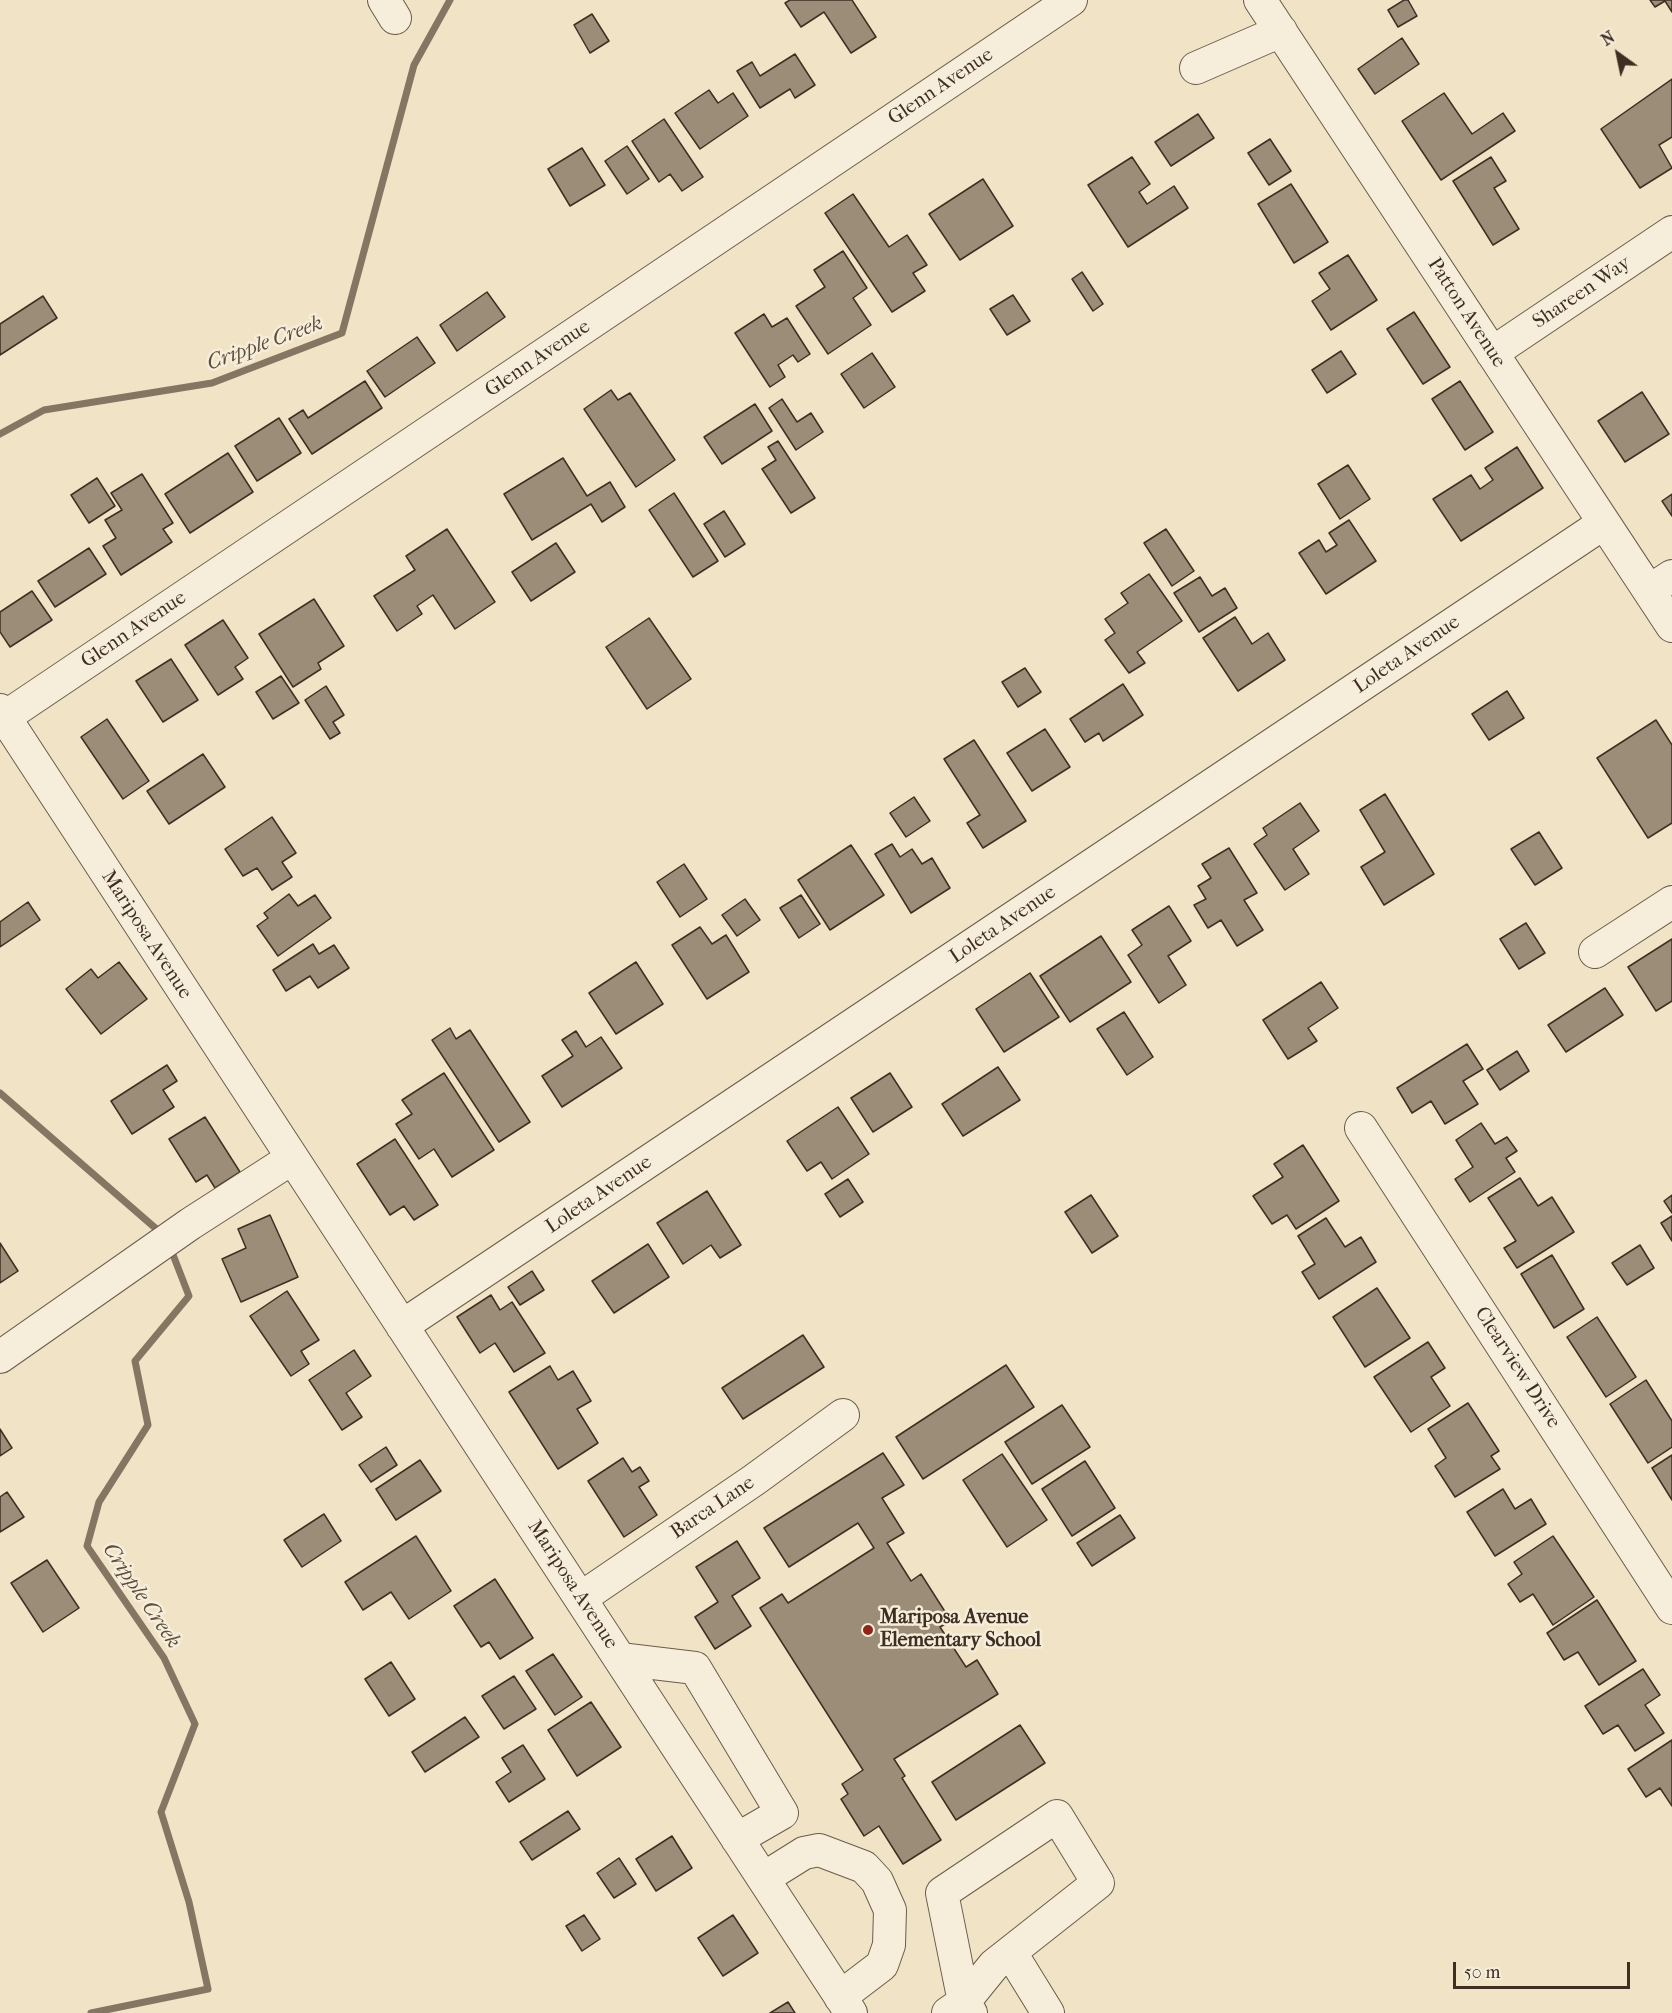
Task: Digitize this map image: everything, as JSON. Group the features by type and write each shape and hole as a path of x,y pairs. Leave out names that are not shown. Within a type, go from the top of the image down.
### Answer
{"street":[{"name":"Patton Avenue","path":"1260,0 1604,523 1660,584 1672,627"},
{"name":"Glenn Avenue","path":"2,714 1054,5"},
{"path":"1196,68 1281,31"},
{"name":"Shareen Way","path":"1492,353 1672,232"},
{"name":"Loleta Avenue","path":"402,1326 1604,523"},
{"name":"Mariposa Avenue","path":"2,714 845,2005"},
{"path":"1595,952 1672,902"},
{"name":"Clearview Drive","path":"1361,1128 1672,1608"},
{"path":"0,1357 190,1224 291,1159"},
{"name":"Barca Lane","path":"581,1598 754,1480 843,1415"},
{"path":"620,1659 695,1668 782,1813 737,1839"},
{"path":"1057,1816 1098,1883 994,1965 961,2009 942,1893 1057,1816"},
{"path":"764,1878 804,1853 819,1850 864,1867 877,1881 890,1910 889,1945 882,1965 845,2005"},
{"path":"1011,1953 1048,2013"}],"building":[{"path":"790,0 852,0 876,37 851,53 824,12 801,27 785,3"},
{"path":"1408,0 1417,16 1398,27 1388,10"},
{"path":"1650,0 1672,0 1672,12 1665,1 1655,7"},
{"path":"592,14 609,41 590,53 574,25"},
{"path":"1402,38 1419,64 1375,94 1358,69"},
{"path":"795,54 815,85 795,98 790,89 760,108 737,71 752,62 760,76"},
{"path":"1672,79 1672,137 1659,145 1672,168 1640,188 1601,129"},
{"path":"709,90 718,103 733,93 748,116 700,149 675,113"},
{"path":"1444,93 1472,134 1503,113 1515,131 1441,180 1402,121"},
{"path":"1198,114 1214,138 1171,166 1155,142"},
{"path":"664,119 703,177 682,191 670,174 659,182 632,141"},
{"path":"1270,139 1291,171 1269,185 1248,153"},
{"path":"627,146 649,179 627,194 605,161"},
{"path":"582,148 605,185 570,206 548,169"},
{"path":"1132,157 1150,184 1139,192 1147,204 1174,186 1188,208 1128,247 1088,185"},
{"path":"1491,157 1506,181 1494,188 1519,229 1493,245 1453,181"},
{"path":"983,179 1013,226 960,260 929,214"},
{"path":"1291,184 1328,242 1294,263 1258,204"},
{"path":"853,194 889,247 907,235 927,265 913,273 925,291 892,312 825,213"},
{"path":"843,251 867,288 853,298 871,325 828,354 796,306 825,287 814,270"},
{"path":"1348,255 1377,300 1331,330 1312,301 1330,289 1319,273"},
{"path":"1082,272 1103,304 1093,311 1072,279"},
{"path":"487,292 505,317 457,351 440,325"},
{"path":"1013,295 1030,321 1007,335 990,309"},
{"path":"43,296 57,318 0,355 0,324"},
{"path":"1414,312 1450,367 1423,384 1387,329"},
{"path":"764,314 772,327 787,318 810,354 798,362 793,355 778,365 785,377 770,387 735,333"},
{"path":"417,337 435,363 385,397 367,371"},
{"path":"1341,351 1356,374 1327,393 1312,370"},
{"path":"872,353 895,387 864,408 841,374"},
{"path":"365,381 382,408 312,454 289,419 303,410 308,418"},
{"path":"1460,381 1493,432 1465,450 1432,399"},
{"path":"611,390 618,400 630,393 675,460 636,487 584,409"},
{"path":"1642,392 1669,434 1625,462 1598,421"},
{"path":"782,399 797,422 811,413 823,432 796,450 769,408"},
{"path":"755,404 772,431 722,464 704,437"},
{"path":"279,418 301,453 257,481 235,446"},
{"path":"778,441 815,498 791,513 762,469 776,460 768,447"},
{"path":"1517,447 1543,488 1461,541 1433,499 1471,475 1480,489 1493,480 1485,468"},
{"path":"228,453 253,492 190,533 165,494"},
{"path":"563,458 587,496 610,482 625,507 602,522 591,504 532,540 504,494"},
{"path":"1348,465 1370,499 1340,519 1318,484"},
{"path":"142,474 173,523 163,529 172,542 121,575 103,546 116,538 105,520 122,510 111,493"},
{"path":"97,478 115,506 89,523 71,495"},
{"path":"674,493 718,561 693,577 649,510"},
{"path":"1672,494 1672,516 1662,501"},
{"path":"724,511 745,544 725,557 704,524"},
{"path":"1349,520 1376,561 1326,594 1299,553 1319,540 1326,552 1337,545 1329,533"},
{"path":"447,529 495,602 455,629 433,595 417,606 422,614 397,631 374,596 415,570 406,556"},
{"path":"1166,529 1194,571 1172,586 1144,543"},
{"path":"556,543 575,572 531,601 512,572"},
{"path":"89,548 106,574 55,607 38,581"},
{"path":"1149,574 1182,621 1137,652 1145,663 1129,673 1105,640 1115,633 1105,619 1128,603 1121,593"},
{"path":"1200,577 1212,596 1225,588 1237,608 1199,632 1174,593"},
{"path":"32,591 52,620 10,647 0,632 0,612"},
{"path":"314,599 344,646 318,663 321,669 293,687 259,634"},
{"path":"1235,617 1252,644 1268,633 1285,660 1238,691 1203,638"},
{"path":"649,618 691,679 647,709 606,647"},
{"path":"223,620 248,658 235,667 243,679 218,695 185,645"},
{"path":"171,659 198,700 163,722 136,681"},
{"path":"1025,668 1041,692 1018,707 1002,682"},
{"path":"281,676 299,703 273,719 256,692"},
{"path":"1123,684 1143,715 1103,741 1099,733 1085,742 1070,719"},
{"path":"326,686 344,715 333,722 340,733 330,739 305,700"},
{"path":"1507,691 1524,718 1489,740 1472,714"},
{"path":"107,719 149,781 123,799 81,737"},
{"path":"1656,720 1672,745 1672,823 1648,838 1597,758"},
{"path":"1045,729 1070,767 1032,791 1007,753"},
{"path":"974,740 1026,821 983,848 967,823 980,815 944,759"},
{"path":"203,754 225,787 169,824 147,791"},
{"path":"1385,794 1434,874 1384,905 1361,867 1385,852 1360,810"},
{"path":"914,797 930,821 906,837 890,813"},
{"path":"1300,803 1319,831 1293,849 1309,874 1285,890 1254,844 1267,835 1263,828"},
{"path":"272,817 296,853 282,862 292,877 272,890 257,868 243,876 225,849"},
{"path":"1539,832 1562,868 1535,885 1511,849"},
{"path":"892,844 900,857 912,849 922,864 932,858 950,888 911,913 875,854"},
{"path":"851,845 884,895 830,930 798,880"},
{"path":"1229,848 1257,893 1244,900 1263,930 1237,946 1221,920 1208,928 1194,905 1206,899 1198,886 1211,878 1202,864"},
{"path":"684,864 707,899 680,917 657,882"},
{"path":"289,894 298,906 315,895 331,918 278,956 257,926 268,918 264,913"},
{"path":"801,895 820,924 799,938 780,908"},
{"path":"745,899 760,920 737,936 722,915"},
{"path":"28,902 40,920 0,947 0,922"},
{"path":"1169,906 1191,941 1168,956 1186,985 1159,1003 1128,955 1142,945 1132,930"},
{"path":"1526,923 1545,953 1519,969 1500,939"},
{"path":"700,927 712,944 726,935 749,972 707,999 672,945"},
{"path":"1101,936 1131,982 1070,1022 1040,976"},
{"path":"1672,939 1672,1001 1656,1011 1628,967"},
{"path":"313,944 319,954 334,945 349,968 318,988 310,976 286,991 273,970"},
{"path":"119,962 147,999 101,1034 66,989 91,969 98,978"},
{"path":"636,962 663,1004 616,1034 589,993"},
{"path":"1030,973 1059,1017 1004,1052 976,1009"},
{"path":"1321,982 1338,1008 1308,1028 1317,1041 1288,1059 1263,1020"},
{"path":"1605,988 1623,1015 1566,1052 1548,1025"},
{"path":"1124,1012 1153,1057 1127,1075 1097,1029"},
{"path":"450,1028 456,1039 470,1030 530,1122 499,1142 432,1040"},
{"path":"576,1031 586,1047 601,1037 622,1068 562,1107 542,1076 573,1056 562,1040"},
{"path":"1467,1044 1483,1069 1463,1081 1478,1104 1445,1124 1431,1101 1412,1113 1397,1088"},
{"path":"1517,1051 1529,1071 1500,1090 1487,1070"},
{"path":"167,1065 177,1081 163,1090 174,1107 132,1134 111,1101"},
{"path":"998,1067 1020,1100 963,1136 942,1104"},
{"path":"444,1073 494,1150 452,1177 434,1149 419,1159 396,1124 412,1114 402,1100"},
{"path":"890,1073 912,1107 873,1132 851,1098"},
{"path":"838,1107 869,1154 832,1179 821,1162 807,1171 787,1141"},
{"path":"205,1117 240,1172 215,1188 207,1175 196,1182 169,1139"},
{"path":"1481,1123 1495,1144 1507,1137 1517,1151 1506,1158 1515,1172 1470,1202 1455,1179 1473,1167 1456,1140"},
{"path":"395,1139 438,1205 414,1220 404,1206 390,1215 357,1164"},
{"path":"1303,1145 1339,1201 1296,1229 1287,1215 1272,1224 1253,1196 1283,1177 1274,1164"},
{"path":"1520,1178 1538,1206 1552,1197 1574,1232 1517,1268 1504,1248 1516,1241 1488,1198"},
{"path":"848,1179 863,1202 840,1217 825,1194"},
{"path":"707,1191 741,1245 720,1258 711,1245 683,1264 657,1223"},
{"path":"1091,1195 1118,1236 1092,1253 1065,1212"},
{"path":"1672,1195 1672,1213 1664,1201"},
{"path":"270,1215 298,1277 241,1302 222,1259 246,1248 238,1229"},
{"path":"1672,1216 1672,1241 1661,1223"},
{"path":"1326,1218 1345,1247 1361,1237 1376,1262 1319,1299 1302,1272 1315,1264 1298,1236"},
{"path":"0,1243 18,1271 0,1283"},
{"path":"648,1244 669,1277 614,1313 592,1281"},
{"path":"1640,1245 1654,1268 1627,1285 1612,1263"},
{"path":"1552,1255 1584,1309 1554,1328 1521,1274"},
{"path":"532,1271 544,1290 520,1305 508,1287"},
{"path":"1377,1288 1410,1338 1365,1367 1333,1317"},
{"path":"287,1291 319,1340 301,1351 309,1364 291,1376 250,1316"},
{"path":"491,1295 500,1310 512,1302 545,1353 514,1372 495,1343 480,1353 457,1317"},
{"path":"1597,1317 1636,1377 1606,1397 1567,1337"},
{"path":"803,1335 824,1367 743,1419 722,1388"},
{"path":"1428,1342 1445,1368 1431,1377 1450,1406 1411,1432 1374,1377"},
{"path":"354,1350 371,1376 346,1393 362,1417 342,1430 309,1380"},
{"path":"1006,1365 1034,1407 923,1479 896,1437"},
{"path":"550,1366 558,1380 573,1371 591,1401 577,1409 598,1443 558,1469 509,1392"},
{"path":"1646,1380 1672,1421 1672,1447 1648,1463 1610,1404"},
{"path":"1468,1403 1499,1451 1491,1456 1500,1469 1455,1497 1435,1466 1446,1458 1428,1429"},
{"path":"1062,1405 1090,1447 1032,1484 1005,1442"},
{"path":"0,1429 12,1448 0,1456"},
{"path":"386,1447 397,1465 371,1482 359,1465"},
{"path":"883,1453 904,1485 882,1498 904,1533 887,1543 911,1581 921,1574 951,1621 940,1627 966,1667 977,1660 998,1694 894,1759 905,1776 902,1778 941,1840 903,1864 879,1826 864,1836 841,1799 848,1794 842,1784 863,1770 760,1608 782,1594 788,1603 874,1548 858,1523 789,1567 764,1528"},
{"path":"1002,1454 1047,1520 1007,1547 963,1480"},
{"path":"1672,1455 1672,1500 1652,1468"},
{"path":"623,1458 632,1472 640,1467 649,1481 639,1487 657,1515 624,1537 588,1481"},
{"path":"420,1460 441,1491 396,1520 376,1489"},
{"path":"1085,1461 1115,1508 1072,1536 1042,1489"},
{"path":"1503,1489 1515,1509 1531,1499 1546,1524 1495,1556 1467,1512"},
{"path":"7,1492 24,1517 0,1532 0,1497"},
{"path":"324,1514 341,1541 302,1567 284,1540"},
{"path":"1120,1515 1135,1538 1092,1566 1077,1543"},
{"path":"416,1536 451,1591 409,1619 391,1592 363,1610 345,1582"},
{"path":"1553,1536 1594,1597 1553,1625 1533,1594 1520,1602 1508,1584 1522,1574 1514,1562"},
{"path":"737,1541 760,1578 732,1596 751,1626 715,1649 695,1617 718,1602 696,1567"},
{"path":"47,1560 79,1608 43,1632 11,1583"},
{"path":"495,1579 533,1638 500,1659 489,1642 481,1647 454,1606"},
{"path":"1597,1600 1636,1661 1599,1685 1578,1652 1564,1660 1547,1633"},
{"path":"553,1654 582,1697 555,1715 526,1671"},
{"path":"391,1662 415,1699 389,1716 365,1679"},
{"path":"1643,1669 1660,1695 1645,1705 1664,1733 1635,1751 1618,1725 1603,1734 1585,1706"},
{"path":"514,1676 536,1709 504,1729 482,1696"},
{"path":"591,1702 621,1747 577,1776 548,1730"},
{"path":"465,1717 479,1737 425,1772 412,1752"},
{"path":"1020,1725 1045,1763 956,1820 932,1782"},
{"path":"1672,1740 1672,1806 1660,1788 1646,1797 1628,1769"},
{"path":"523,1745 545,1779 509,1802 496,1782 511,1772 502,1758"},
{"path":"568,1811 580,1829 532,1860 520,1842"},
{"path":"672,1836 692,1868 656,1891 636,1859"},
{"path":"619,1858 636,1884 614,1898 597,1873"},
{"path":"584,1915 600,1939 582,1951 566,1926"},
{"path":"733,1915 758,1953 723,1976 698,1938"},
{"path":"788,2002 795,2013 770,2013"}],"waterway":[{"name":"Cripple Creek","path":"0,434 44,410 212,383 342,333 414,65 450,0"},
{"name":"Cripple Creek","path":"0,1093 161,1233"},
{"name":"Cripple Creek","path":"91,2013 208,1989 189,1902 161,1812 195,1724 164,1658 87,1546 99,1502 148,1425 135,1361 189,1296 170,1247"}],"place":[{"name":"Mariposa Avenue Elementary School","path":"868,1630"}]}
